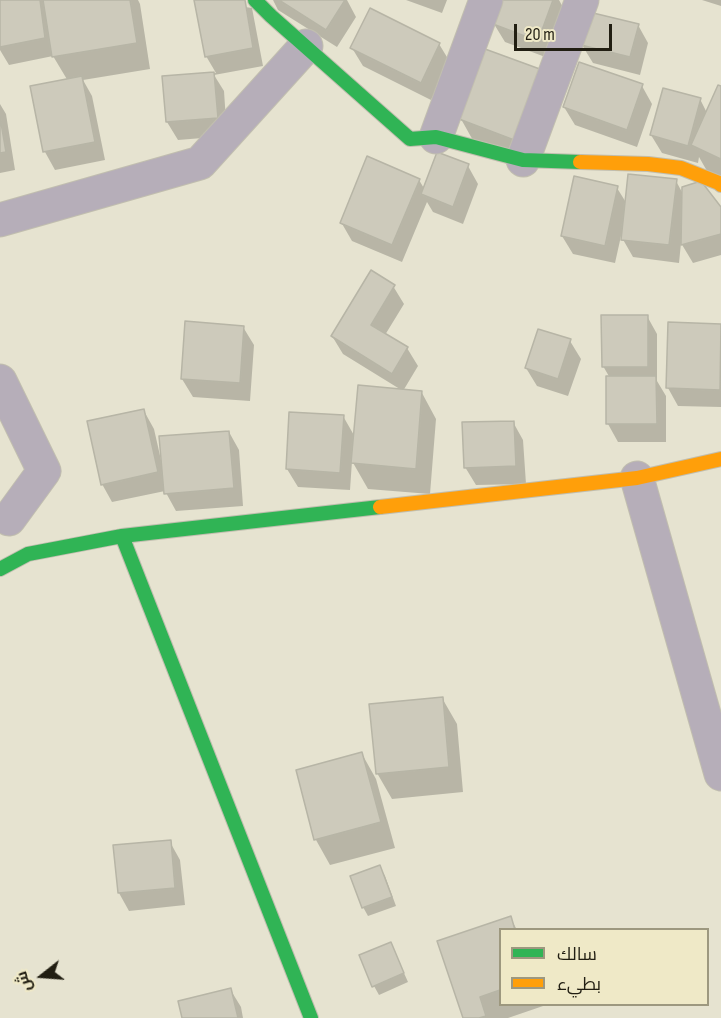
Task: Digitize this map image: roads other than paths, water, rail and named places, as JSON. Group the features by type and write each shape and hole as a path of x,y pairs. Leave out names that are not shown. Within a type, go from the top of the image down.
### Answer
{"street":[{"path":"255,0 410,139 436,137 523,160 648,164 681,168 721,185"},
{"path":"436,137 486,0"},
{"path":"523,160 582,0"},
{"path":"0,220 200,163 306,46"},
{"path":"0,381 44,471 5,512 34,553"},
{"path":"0,569 28,554 122,536 637,478 721,459"},
{"path":"637,478 721,774"},
{"path":"122,536 311,1018"}]}
